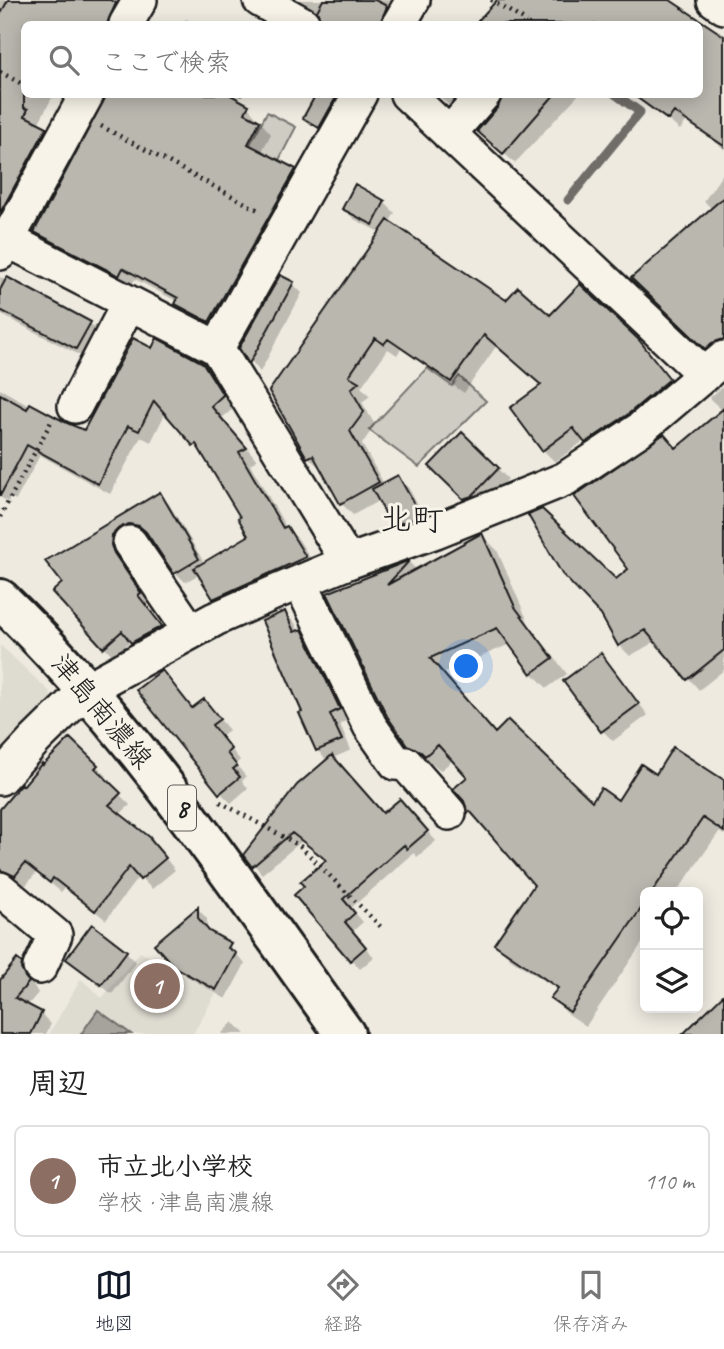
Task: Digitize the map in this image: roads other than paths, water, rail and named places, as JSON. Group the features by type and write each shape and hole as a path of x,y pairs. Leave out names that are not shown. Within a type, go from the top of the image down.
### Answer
{"main road":[{"name":"津島南濃線","path":"0,599 87,689 187,814 344,1034"}],"street":[{"path":"128,21 139,0"},
{"path":"260,0 298,21"},
{"path":"401,21 413,0"},
{"path":"714,0 724,7"},
{"path":"217,348 358,98"},
{"path":"0,778 87,689 215,619 348,562 436,531 565,478 639,430 714,366 411,98"},
{"path":"449,134 480,98"},
{"path":"82,104 2,243 217,348 348,562"},
{"path":"75,406 129,303"},
{"path":"130,543 191,632"},
{"path":"300,582 370,726 396,763 406,764 449,813"},
{"path":"0,889 55,935 40,967"}],"waterway":[{"path":"568,200 640,112 621,98"}],"place":[{"name":"市立北小学校","path":"157,986"}],"district":[{"name":"北町","path":"412,519"}]}
